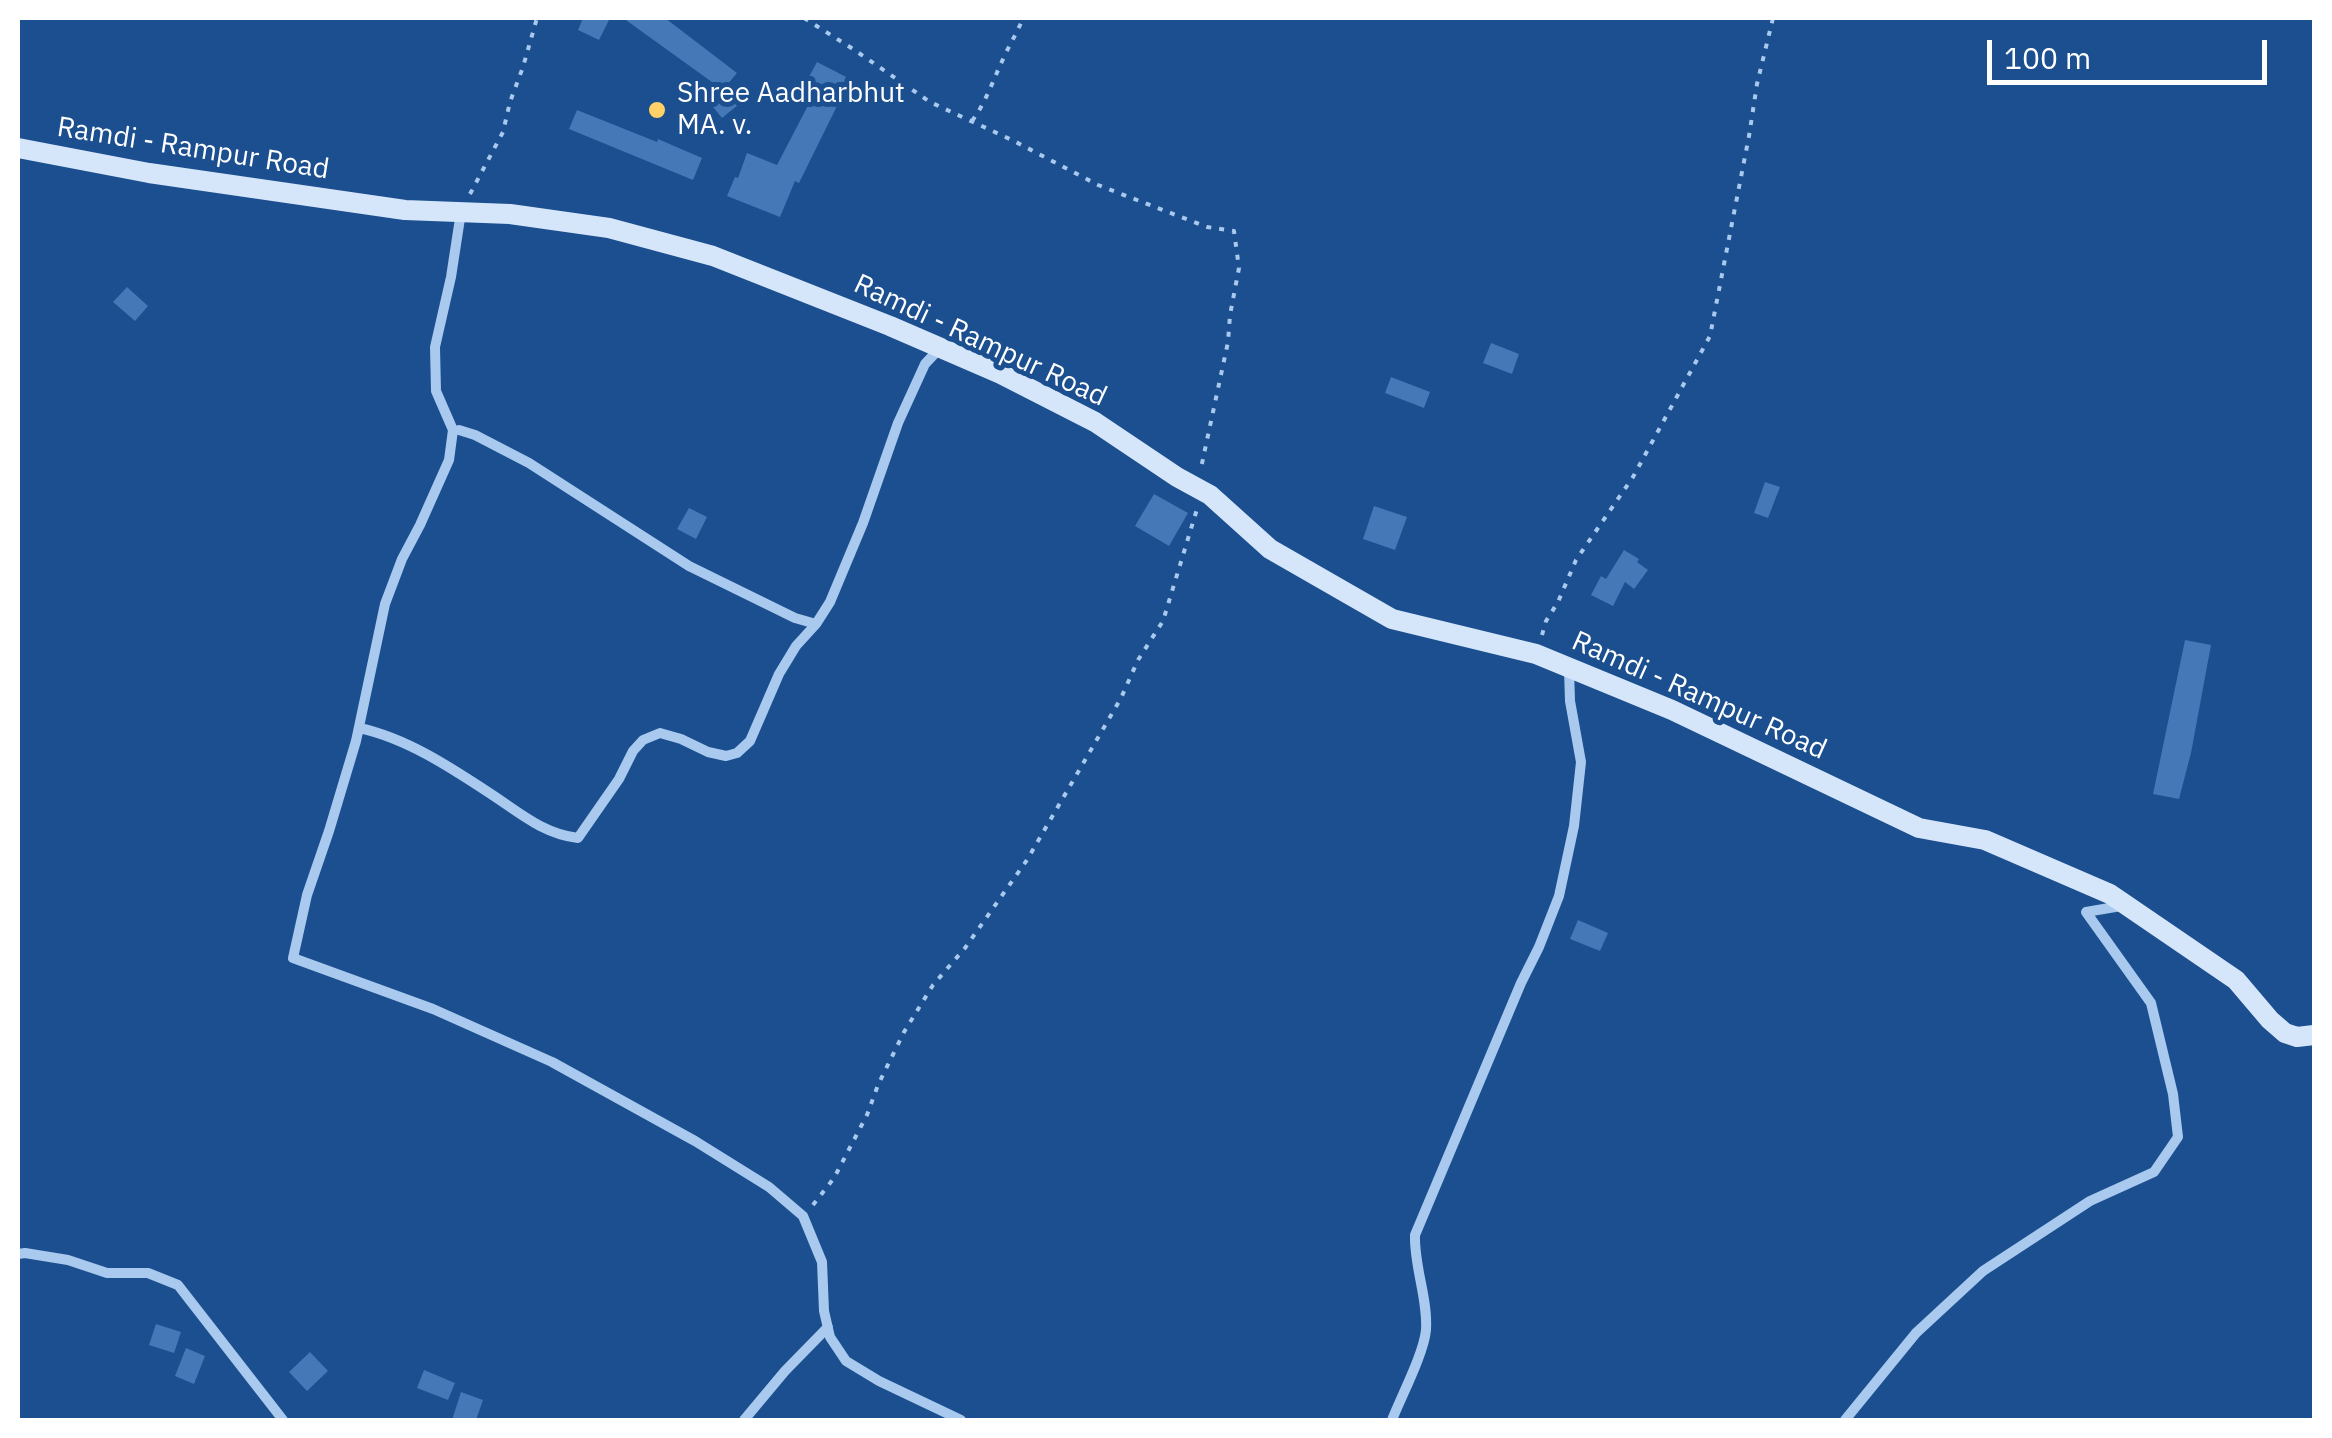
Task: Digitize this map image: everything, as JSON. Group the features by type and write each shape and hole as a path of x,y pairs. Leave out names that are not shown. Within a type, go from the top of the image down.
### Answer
{"main road":[{"name":"Ramdi - Rampur Road","path":"18,148 150,173 405,210 510,214 609,228 713,256 1001,374 1095,422 1203,491 1270,549 1392,619 1536,654 1672,710 1919,828 1985,840 2110,894 2236,980 2285,1033 2297,1037 2314,1035"}],"street":[{"path":"461,212 435,347 436,391 453,430 450,460 402,559 385,604 360,728 306,895 293,958 433,1009 552,1062 696,1141 769,1187 803,1216 822,1262 824,1311 830,1337 846,1361 879,1382 961,1420"},
{"path":"360,728 384,733 428,756 550,833 578,838 642,740 660,733 681,738 708,752 726,756 737,752 750,741 779,674 796,646 830,602 863,524 898,423 925,364 940,348"},
{"path":"460,430 529,463 688,566 795,618 816,624"},
{"path":"1392,1420 1426,1332 1422,1280 1414,1254 1415,1235 1559,896 1574,826 1581,762 1570,701 1569,668"},
{"path":"1845,1420 1916,1333 1984,1271 2090,1201 2154,1172 2178,1136 2173,1094 2151,1003 2086,912 2126,905"},
{"path":"18,1254 68,1260 108,1273 148,1272 178,1285 283,1420"},
{"path":"744,1420 785,1370 828,1327"}],"path":[{"path":"461,212 503,132 536,18"},
{"path":"803,1216 834,1178 904,1032 933,985 965,948 1027,860 1162,621 1203,491 1238,268 1234,231 1207,227 1124,196 930,102 804,18"},
{"path":"972,121 984,105 1022,18"},
{"path":"1536,654 1546,620 1576,560 1634,477 1710,336 1756,84 1773,18"}],"building":[{"path":"583,18 610,18 599,40 578,30"},
{"path":"623,18 665,18 737,73 723,90"},
{"path":"817,62 854,81 840,107 837,106 799,183 795,181 780,217 727,196 747,153 777,165 814,94 803,88"},
{"path":"725,89 738,105 722,118 709,102"},
{"path":"577,110 702,158 693,180 569,129"},
{"path":"127,287 148,306 135,321 113,302"},
{"path":"1491,343 1519,354 1512,374 1483,363"},
{"path":"1391,377 1430,392 1424,408 1385,393"},
{"path":"1765,482 1780,487 1768,518 1754,513"},
{"path":"1154,494 1188,513 1169,546 1135,526"},
{"path":"1374,506 1407,517 1395,550 1363,539"},
{"path":"689,508 707,517 696,539 677,529"},
{"path":"1624,550 1648,570 1634,589 1625,582 1613,606 1591,595 1601,576 1606,579"},
{"path":"2185,640 2211,645 2179,799 2153,794"},
{"path":"1578,920 1608,933 1600,951 1570,939"},
{"path":"156,1324 181,1332 174,1353 149,1345"},
{"path":"186,1348 205,1356 194,1384 175,1376"},
{"path":"310,1352 328,1371 307,1391 289,1372"},
{"path":"424,1370 455,1383 448,1400 417,1388"},
{"path":"461,1392 483,1400 476,1420 452,1420"}],"place":[{"name":"Shree Aadharbhut MA. v.","path":"657,110"}]}
